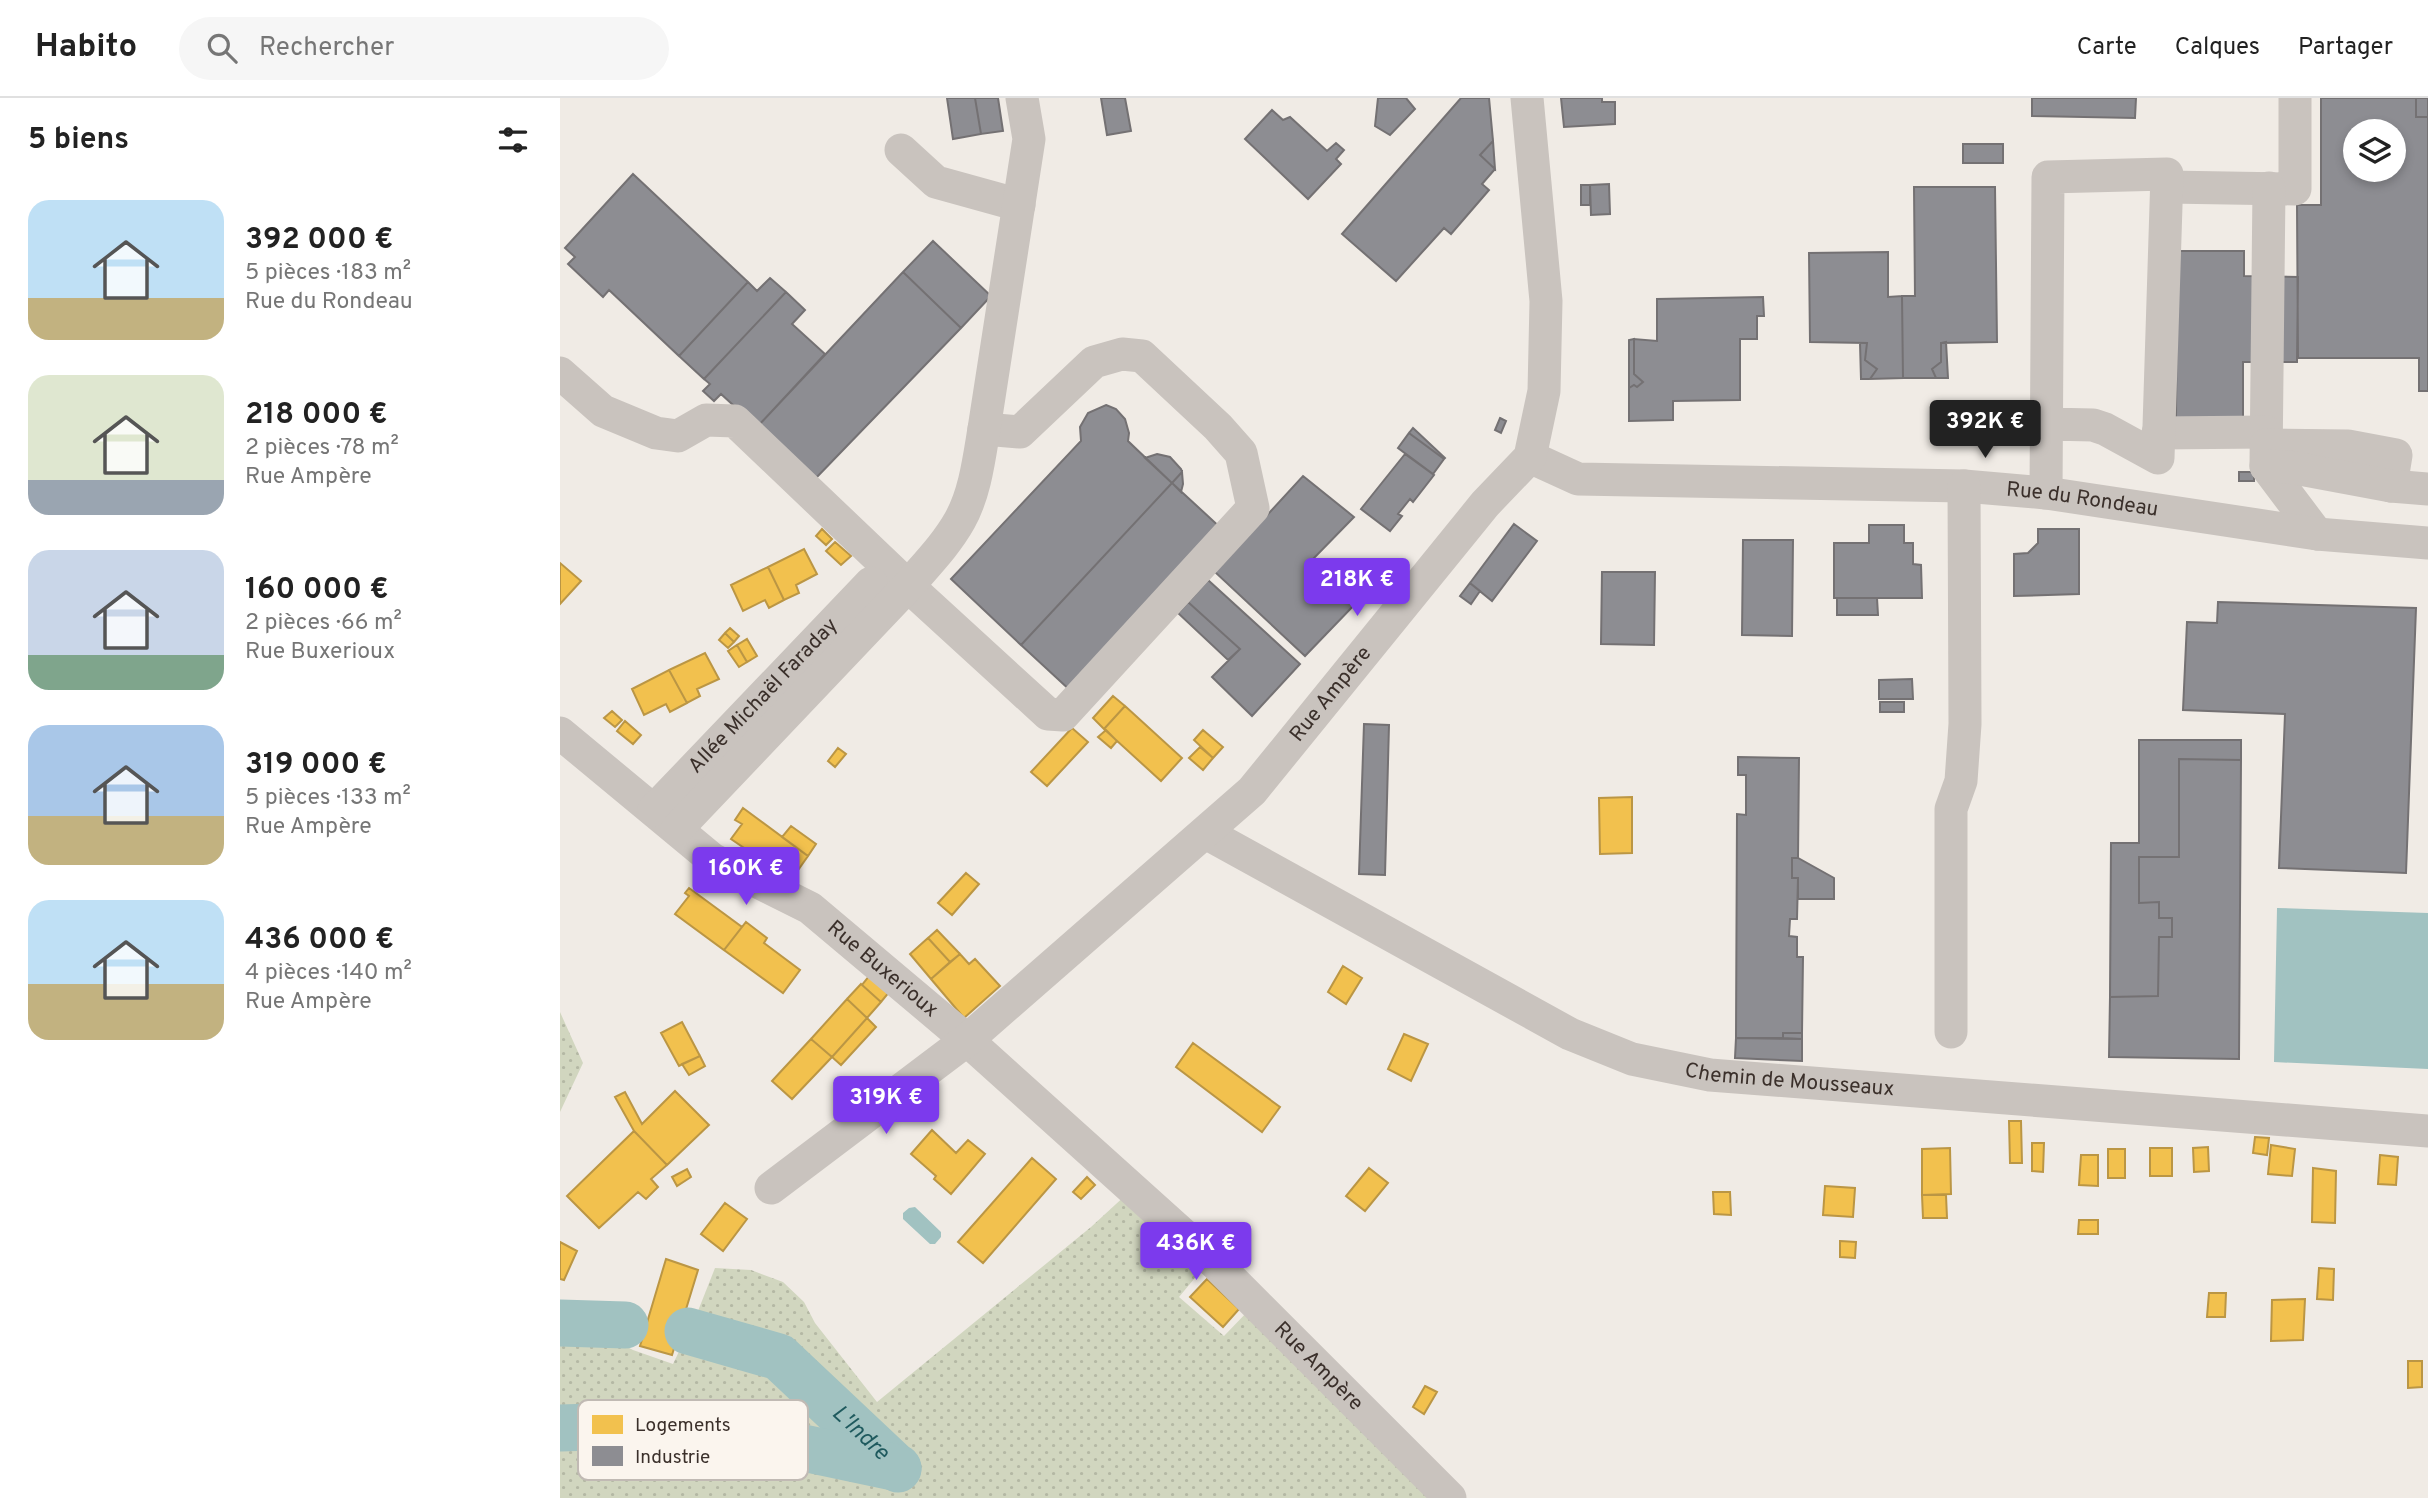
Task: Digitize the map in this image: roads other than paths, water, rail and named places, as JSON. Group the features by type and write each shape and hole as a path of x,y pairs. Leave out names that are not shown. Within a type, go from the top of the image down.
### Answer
{"street":[{"path":"666,820 908,586 943,546 961,518 976,477 1029,139 1022,98"},
{"path":"1527,98 1546,301 1544,391 1530,457"},
{"path":"2167,187 2295,189 2295,98"},
{"path":"901,150 936,182 1019,205"},
{"path":"2046,493 2048,177 2167,174 2158,458 2105,429 2092,425 2048,424"},
{"path":"2269,188 2266,447 2317,534"},
{"path":"560,373 603,411 656,433 678,436 706,420 735,421 908,586 1048,714 1063,715 1254,508 1241,453 1142,356 1122,354 1094,362 1020,432 984,429"},
{"path":"2158,433 2266,447 2348,446 2396,455 2391,486 2428,489"},
{"name":"Rue du Rondeau","path":"1530,457 1578,479 1964,486 2046,493 2317,534 2428,543"},
{"name":"Rue Ampère","path":"771,1188 967,1040 1252,791 1485,504 1530,457"},
{"path":"1951,1032 1951,809 1961,781 1965,724 1964,486"},
{"name":"Allée Michaël Faraday","path":"666,820 871,583"},
{"name":"Rue Buxerioux","path":"562,740 712,859 810,908 967,1040"},
{"name":"Chemin de Mousseaux","path":"1206,833 1570,1034 1632,1059 1710,1075 2428,1131"},
{"name":"Rue Ampère","path":"967,1040 1217,1265 1450,1498"}],"water":[{"path":"2277,908 2428,913 2428,1069 2274,1062"},
{"path":"915,1207 941,1232 941,1237 935,1244 930,1244 903,1219 903,1213"}],"waterway":[{"name":"L'Indre","path":"560,1323 625,1325"},
{"name":"L'Indre","path":"688,1331 779,1357 898,1469"},
{"path":"560,1428 578,1427"},
{"path":"808,1449 898,1468"}]}
